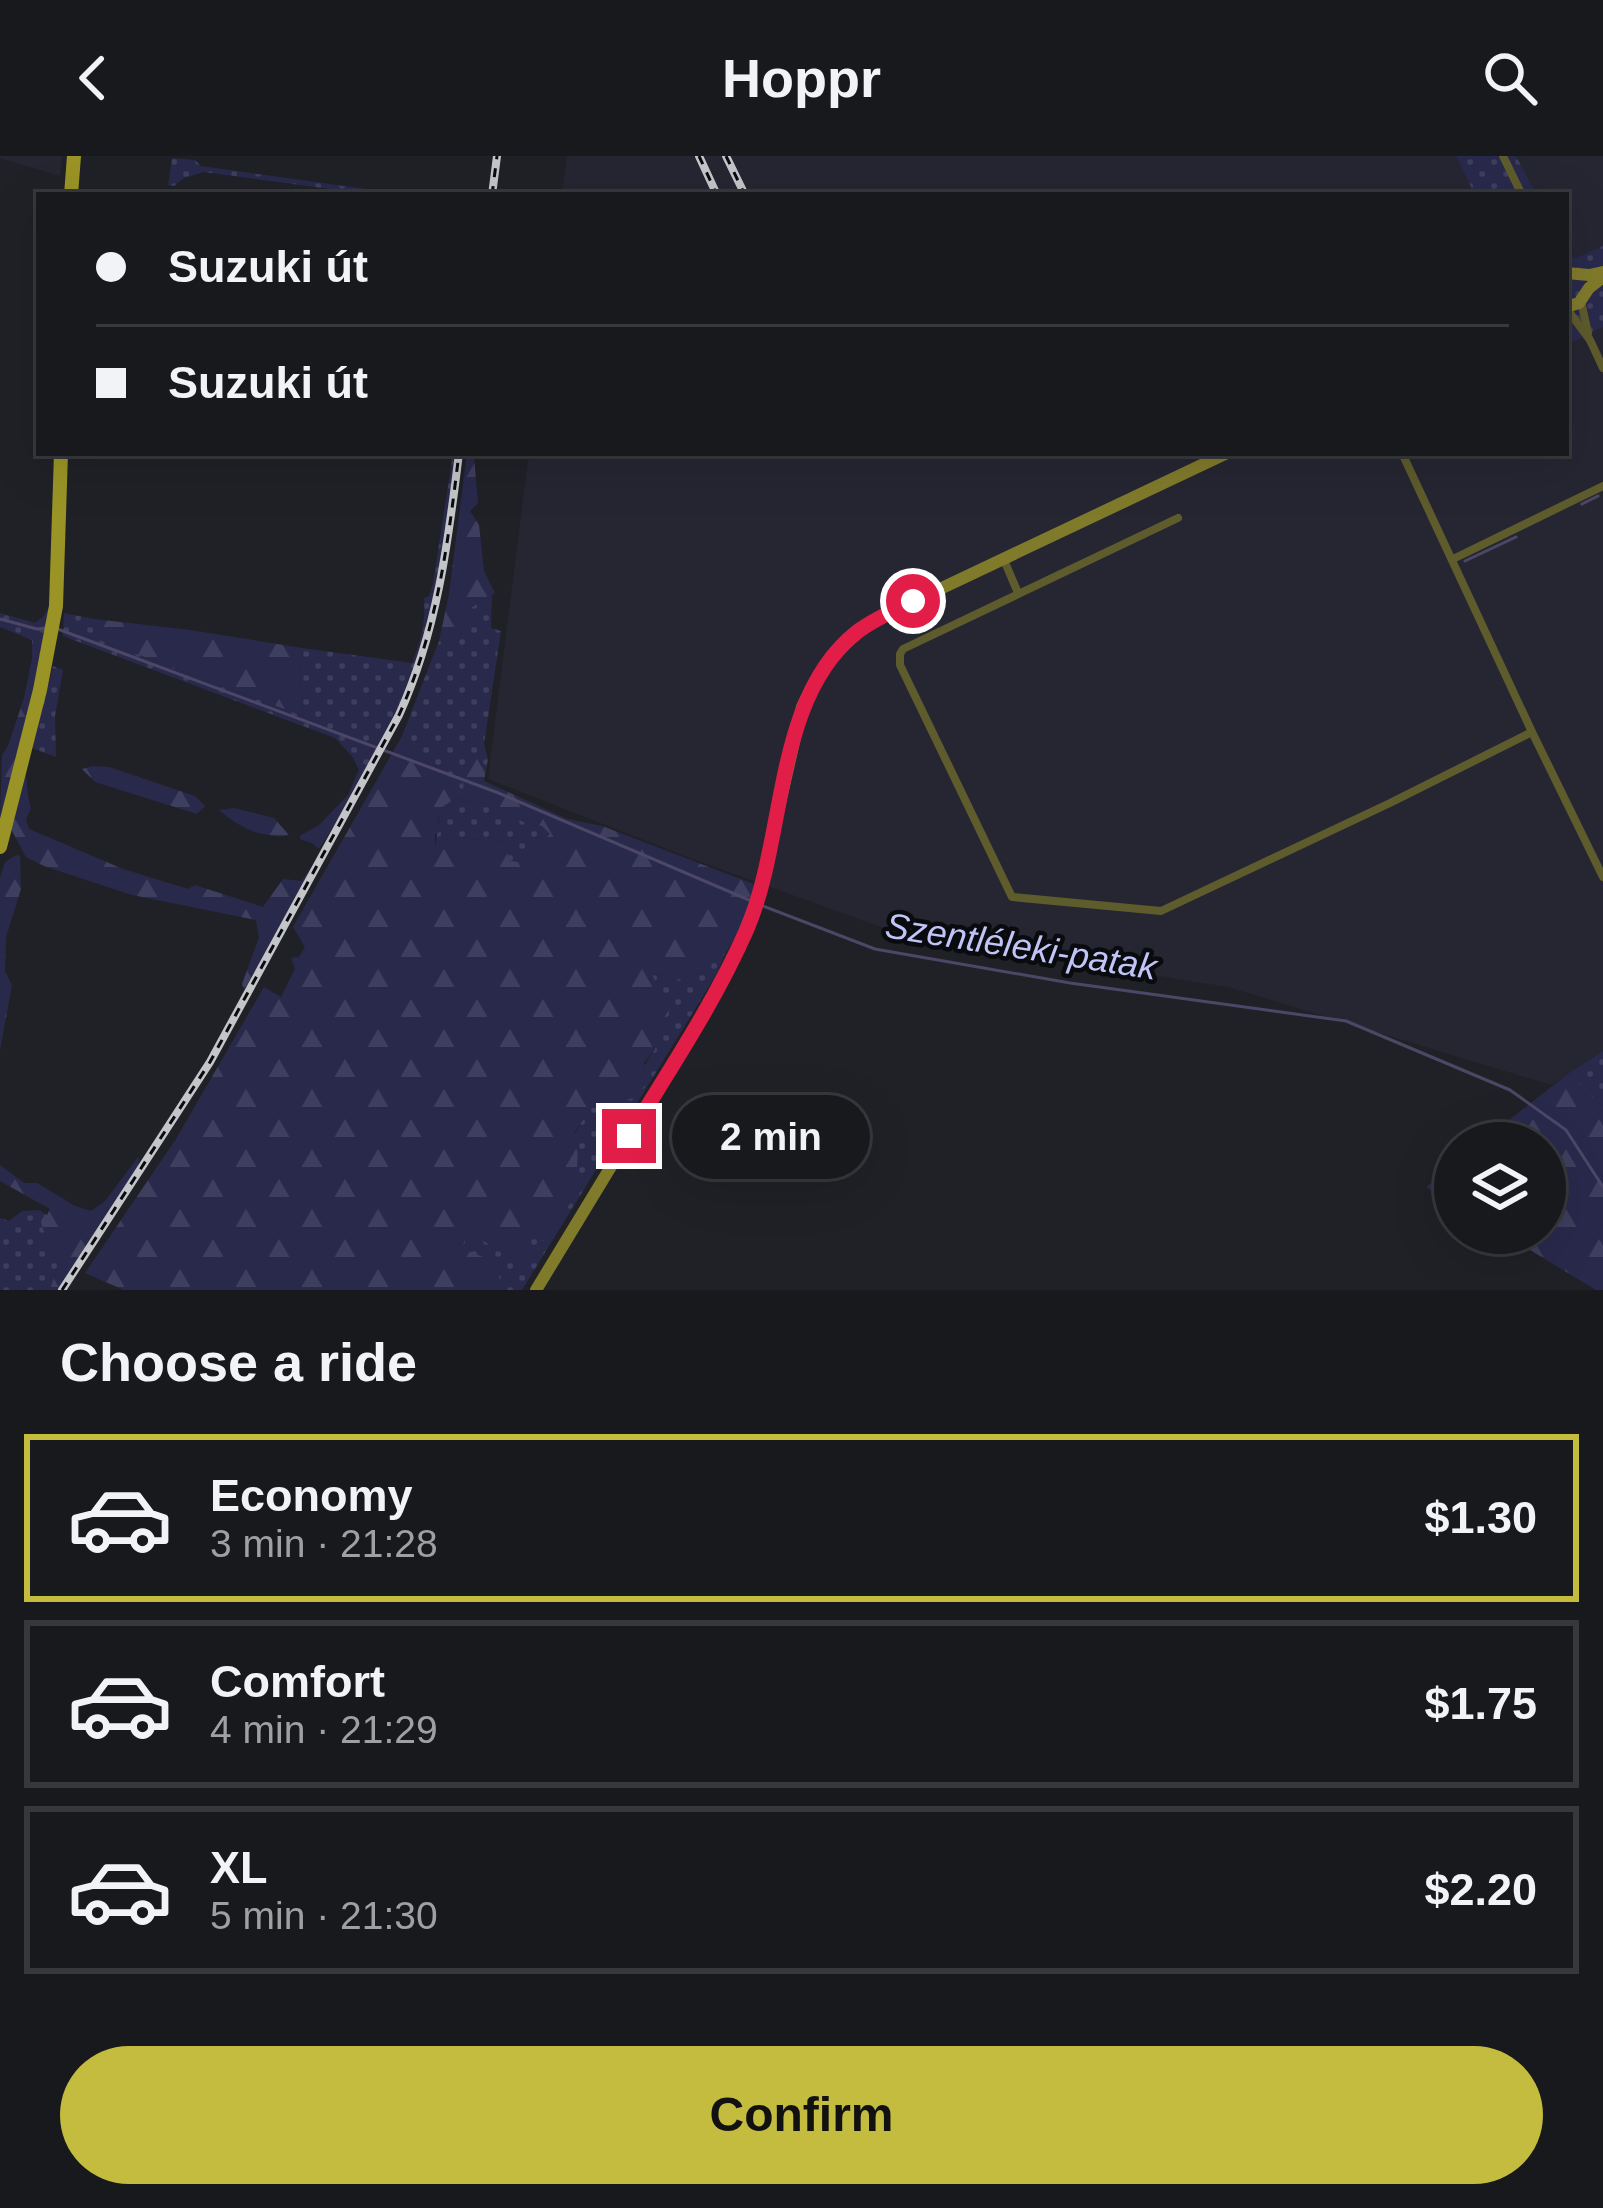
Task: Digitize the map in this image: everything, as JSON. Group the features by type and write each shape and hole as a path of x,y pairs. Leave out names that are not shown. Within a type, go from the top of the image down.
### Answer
{"main road":[{"path":"71,192 74,156"},
{"path":"1570,273 1603,274"},
{"path":"1570,273 1583,283 1583,297"},
{"path":"1569,307 1603,274"},
{"path":"0,847 52,628 58,587 61,456"},
{"path":"536,1290 708,1006 753,912 797,722 825,666 869,624 1221,456"}],"street":[{"path":"1503,156 1521,192"},
{"path":"1583,297 1590,340"},
{"path":"1569,311 1603,368"},
{"path":"1403,456 1603,877"},
{"path":"1453,559 1603,486"},
{"path":"1178,518 900,654 901,665 1012,897 1161,911 1532,732"},
{"path":"1003,559 1018,593"}],"shaded area":[{"path":"62,156 60,176 0,158"},
{"path":"567,156 1456,156 1474,192 562,192"},
{"path":"1516,156 1603,156 1603,246 1573,260 1569,192 1535,192"},
{"path":"1603,327 1603,1051 1551,1085 1228,987 909,937 488,779 529,456 1569,456 1569,344"}],"green space":[{"path":"1456,156 1516,156 1535,192 1474,192"},
{"path":"172,158 387,192 352,192 204,172 168,185"},
{"path":"1603,246 1603,327 1569,344 1569,251 1574,259"},
{"path":"453,456 458,456 439,581 421,655 351,798 348,795 359,770 335,738 63,636 64,613 94,619 94,638 303,716 302,648 412,663 422,631 424,598 433,584"},
{"path":"467,456 474,456 478,503 470,511 479,525 484,571 495,593 472,607 457,644 439,641"},
{"path":"492,595 491,628 501,631 484,744 486,770 477,755 464,789 451,789 402,736 439,641 457,644 472,607"},
{"path":"47,609 42,658 32,659 32,640 0,627 0,613 35,623"},
{"path":"94,619 302,648 303,716 94,638"},
{"path":"42,658 0,820 2,755 24,698 32,659"},
{"path":"53,666 63,670 55,716 56,757 32,748"},
{"path":"402,736 451,789 463,789 466,761 477,754 486,770 484,781 567,819 602,826 756,885 725,954 713,954 705,971 672,981 665,974 652,975 670,1007 655,1049 644,1063 648,1081 636,1097 623,1101 622,1111 591,1107 574,1133 578,1142 576,1193 557,1226 543,1241 527,1235 534,1251 519,1270 468,1231 462,1248 492,1261 501,1281 498,1290 124,1290 85,1273 176,1139 264,987 281,997 295,969 291,958 299,957 305,947 293,927","holes":["456,798 496,806 550,834 520,862 510,861 504,842 450,837 435,852 435,834 445,830 438,823 441,808"]},
{"path":"93,766 195,796 205,806 197,814 95,782 82,769"},
{"path":"25,771 29,829 123,869 263,907 283,879 302,881 311,867 313,873 244,990 259,938 256,920 132,895 26,857 11,829"},
{"path":"348,795 351,798 319,849 300,839 318,826"},
{"path":"456,798 496,806 551,834 520,862 510,861 504,842 450,837 434,854 441,808"},
{"path":"234,808 274,818 289,835 251,830 219,810"},
{"path":"20,856 21,889 6,937 5,971 12,985 0,1050 0,878 5,862"},
{"path":"713,954 725,954 716,975 522,1290 498,1290 501,1280 461,1248 468,1230 520,1269 538,1205 579,1125 591,1107 621,1111 622,1101 655,1049 651,975 665,974 672,981 705,971"},
{"path":"1603,1051 1603,1108 1569,1073"},
{"path":"1569,1073 1603,1108 1603,1290 1537,1254 1566,1254 1566,1122 1507,1122"},
{"path":"139,1156 138,1172 60,1290 50,1290 59,1260 50,1252 39,1210 47,1215 50,1209 0,1181 0,1165 24,1183 37,1183 91,1211 105,1201"},
{"path":"39,1210 50,1251 59,1260 50,1290 0,1290 0,1218 9,1221 22,1211"}],"waterway":[{"path":"1582,504 1598,496"},
{"path":"1465,561 1516,537"},
{"name":"Szentléleki-patak","path":"0,619 45,628"},
{"name":"Szentléleki-patak","path":"55,628 496,792 749,900"},
{"name":"Szentléleki-patak","path":"758,904 875,949 1070,983 1346,1021 1510,1090 1566,1130 1603,1187"}],"railway":[{"path":"492,192 497,156"},
{"path":"699,156 716,192"},
{"path":"726,156 744,192"},
{"path":"62,1290 210,1062 399,715 432,619 459,456"}],"route":[{"path":"629,1136 718,987 748,927 767,867 797,722 812,687 856,632 913,601"}]}
